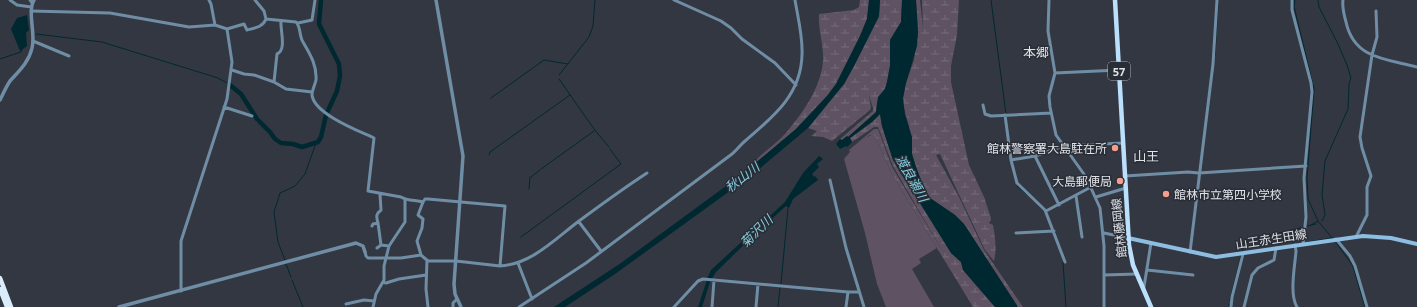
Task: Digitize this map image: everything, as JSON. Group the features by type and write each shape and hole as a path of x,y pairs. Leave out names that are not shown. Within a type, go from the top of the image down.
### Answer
{"highway":[{"path":"0,278 11,307"},
{"path":"0,289 7,307"}],"main road":[{"name":"館林藤岡線","path":"1115,0 1128,238 1131,258 1151,307"},
{"name":"山王赤生田線","path":"1128,238 1216,257 1356,236 1376,236 1417,244"}],"street":[{"path":"10,0 17,5 32,4 110,13 189,27 214,25 227,29 244,24 247,30 261,26 266,19 264,11 255,0"},
{"path":"209,0 214,25"},
{"path":"266,19 298,23 312,20 315,0"},
{"path":"436,0 441,36 462,147 461,202 454,284 456,299 461,307"},
{"path":"674,0 721,21 742,39 775,63 796,85"},
{"path":"519,307 586,263 600,251 732,154 777,112 791,95 800,72 802,50 795,0"},
{"path":"1050,0 1048,31 1055,73 1049,96 1051,113 1056,135 1082,170 1092,187 1100,208 1104,233 1104,307"},
{"path":"1190,252 1213,64 1217,0"},
{"path":"1292,0 1292,10 1312,92 1304,187 1306,209 1305,227 1302,244"},
{"path":"1342,0 1347,26 1354,41 1364,52 1417,67"},
{"path":"0,100 10,82 24,66 32,50 34,41 32,4"},
{"path":"1356,236 1367,215 1368,187 1371,176 1360,137 1372,55 1377,36 1376,11"},
{"path":"274,82 277,54 280,53 282,49 281,21"},
{"path":"298,23 301,39 315,65 316,78 312,92 315,102 328,114 374,138 368,191 401,197 405,200 423,202"},
{"path":"181,291 181,242 227,99 232,62 227,29"},
{"path":"34,41 68,56"},
{"path":"232,70 244,74 254,75 274,82 286,89 312,92"},
{"path":"1055,73 1119,70"},
{"path":"983,105 985,114 991,116 1051,113"},
{"path":"224,108 252,116"},
{"path":"1005,115 1011,160 1018,184 1046,211 1065,262"},
{"path":"1011,160 1035,156 1064,146 1123,143"},
{"path":"1035,156 1059,205"},
{"path":"1125,176 1306,166"},
{"path":"500,266 505,206 425,199 418,215 423,219 422,228 417,241 421,255 427,260 456,261 500,266 526,260 647,173"},
{"path":"830,180 846,248 864,307"},
{"path":"1046,211 1092,187"},
{"path":"1096,197 1126,188"},
{"path":"380,194 381,210 378,212 376,217 381,245"},
{"path":"1076,196 1082,237"},
{"path":"373,307 377,291 383,282 389,246 405,222 405,200"},
{"path":"579,222 600,251"},
{"path":"372,226 378,223"},
{"path":"1016,233 1054,231"},
{"path":"1104,233 1128,238"},
{"path":"1336,239 1352,260 1367,307"},
{"path":"119,307 356,243 363,246 368,258 401,258 421,255"},
{"path":"1144,289 1151,243"},
{"path":"377,248 381,245 389,246"},
{"path":"1295,245 1296,251 1293,294 1297,307"},
{"path":"1244,307 1252,275 1258,268 1274,260 1276,248"},
{"path":"1231,307 1232,297 1243,254"},
{"path":"427,260 426,275 428,307"},
{"path":"518,263 532,299"},
{"path":"1146,270 1193,275"},
{"path":"1104,275 1137,274"},
{"path":"383,282 386,283 399,279 426,275"},
{"path":"674,307 698,281 704,279 859,292"},
{"path":"712,307 714,280"},
{"path":"756,307 758,284"},
{"path":"846,307 848,292"},
{"path":"453,307 453,303 456,299"},
{"path":"346,304 364,300 374,301"},
{"path":"1146,307 1151,307"}],"green space":[{"path":"860,0 869,0 867,19 836,84 827,96 796,129 756,163 757,159 782,137 804,109 815,91 819,81 823,61 819,14 854,10 859,7"},
{"path":"880,0 902,0 901,22 890,40 890,66 887,82 877,102 876,113 848,137 847,136 842,141 840,139 873,111 869,95 870,110 832,141 823,137 811,136 817,131 808,128 844,84 879,17"},
{"path":"916,0 920,0 923,29 922,0 959,0 957,35 951,66 951,82 969,165 984,197 991,218 989,223 993,225 996,248 994,261 985,250 940,154 936,155 959,197 984,250 1023,307 1018,307 964,224 955,215 930,198 924,188 916,167 912,154 909,126 903,105 903,98 906,83 914,60 918,32"},
{"path":"880,114 882,126 893,160 900,173 916,195 951,253 961,262 963,270 995,307 973,307 893,176 875,137 870,135 868,136 850,152 849,150 874,129 878,129 892,167 946,257 893,166 878,127 874,127 852,142 849,139 872,122"},
{"path":"872,135 875,137 893,176 937,248 919,259 921,263 912,269 934,307 886,307 877,284 865,233 844,159 860,142"}],"water":[{"name":"秋山川","path":"869,0 880,0 879,16 844,84 808,128 752,175 615,274 565,307 554,307 621,263 741,175 796,129 827,96 836,84 867,19"},
{"name":"渡良瀬川","path":"902,0 916,0 918,32 917,46 903,98 905,115 912,137 912,154 916,167 924,188 930,198 955,215 964,224 1018,307 995,307 963,270 961,262 951,253 893,160 882,126 880,114 872,122 850,138 852,142 847,147 846,146 840,149 836,144 840,139 842,140 847,136 848,137 876,112 878,97 885,89 887,82 890,66 890,40 901,22"},
{"path":"27,15 29,30 26,33 27,46 20,51 11,29 17,18"},
{"name":"菊沢川","path":"819,156 823,159 817,164 819,167 812,174 818,180 793,199 789,208 786,206 716,272 710,282 702,307 698,307 711,270 785,202 803,173"}],"waterway":[{"path":"259,121 275,139 281,143 293,144 302,147 318,142 321,137 326,115 337,91 340,76 339,64 319,24 321,0"},
{"path":"559,75 589,37 593,26 595,0"},
{"path":"991,0 1006,114"},
{"path":"1295,0 1294,6 1314,89 1307,178 1308,199 1318,221 1333,239"},
{"path":"1318,0 1319,7 1338,44 1351,78 1349,84 1348,109 1325,161 1322,195 1325,215 1322,221"},
{"path":"1215,55 1218,3"},
{"path":"36,34 102,42 218,78 227,83"},
{"path":"0,59 21,52 22,49"},
{"path":"491,98 544,60 568,64"},
{"path":"559,79 589,122 609,147"},
{"path":"230,85 241,94 257,119"},
{"path":"489,155 490,152 570,95"},
{"path":"541,169 594,131"},
{"path":"285,260 278,242 274,212 280,193 295,186 305,174 316,143"},
{"path":"521,237 621,164 610,149"},
{"path":"531,177 540,170"},
{"path":"529,189 530,177"},
{"path":"1017,186 1028,195"},
{"path":"781,284 788,208"},
{"path":"1311,225 1318,221"},
{"path":"1307,226 1316,224"},
{"path":"1242,251 1247,243 1255,239 1304,227"},
{"path":"1308,242 1332,238"},
{"path":"1335,241 1353,266 1365,307"},
{"path":"1230,300 1241,256"},
{"path":"1063,262 1066,307"},
{"path":"286,264 291,277"},
{"path":"292,280 303,307"},
{"path":"778,307 780,288"}],"place":[{"name":"館林警察署大島駐在所","path":"1115,148"},
{"name":"大島郵便局","path":"1120,181"},
{"name":"館林市立第四小学校","path":"1166,194"}],"district":[{"name":"本郷","path":"1036,52"},
{"name":"山王","path":"1146,156"}]}
